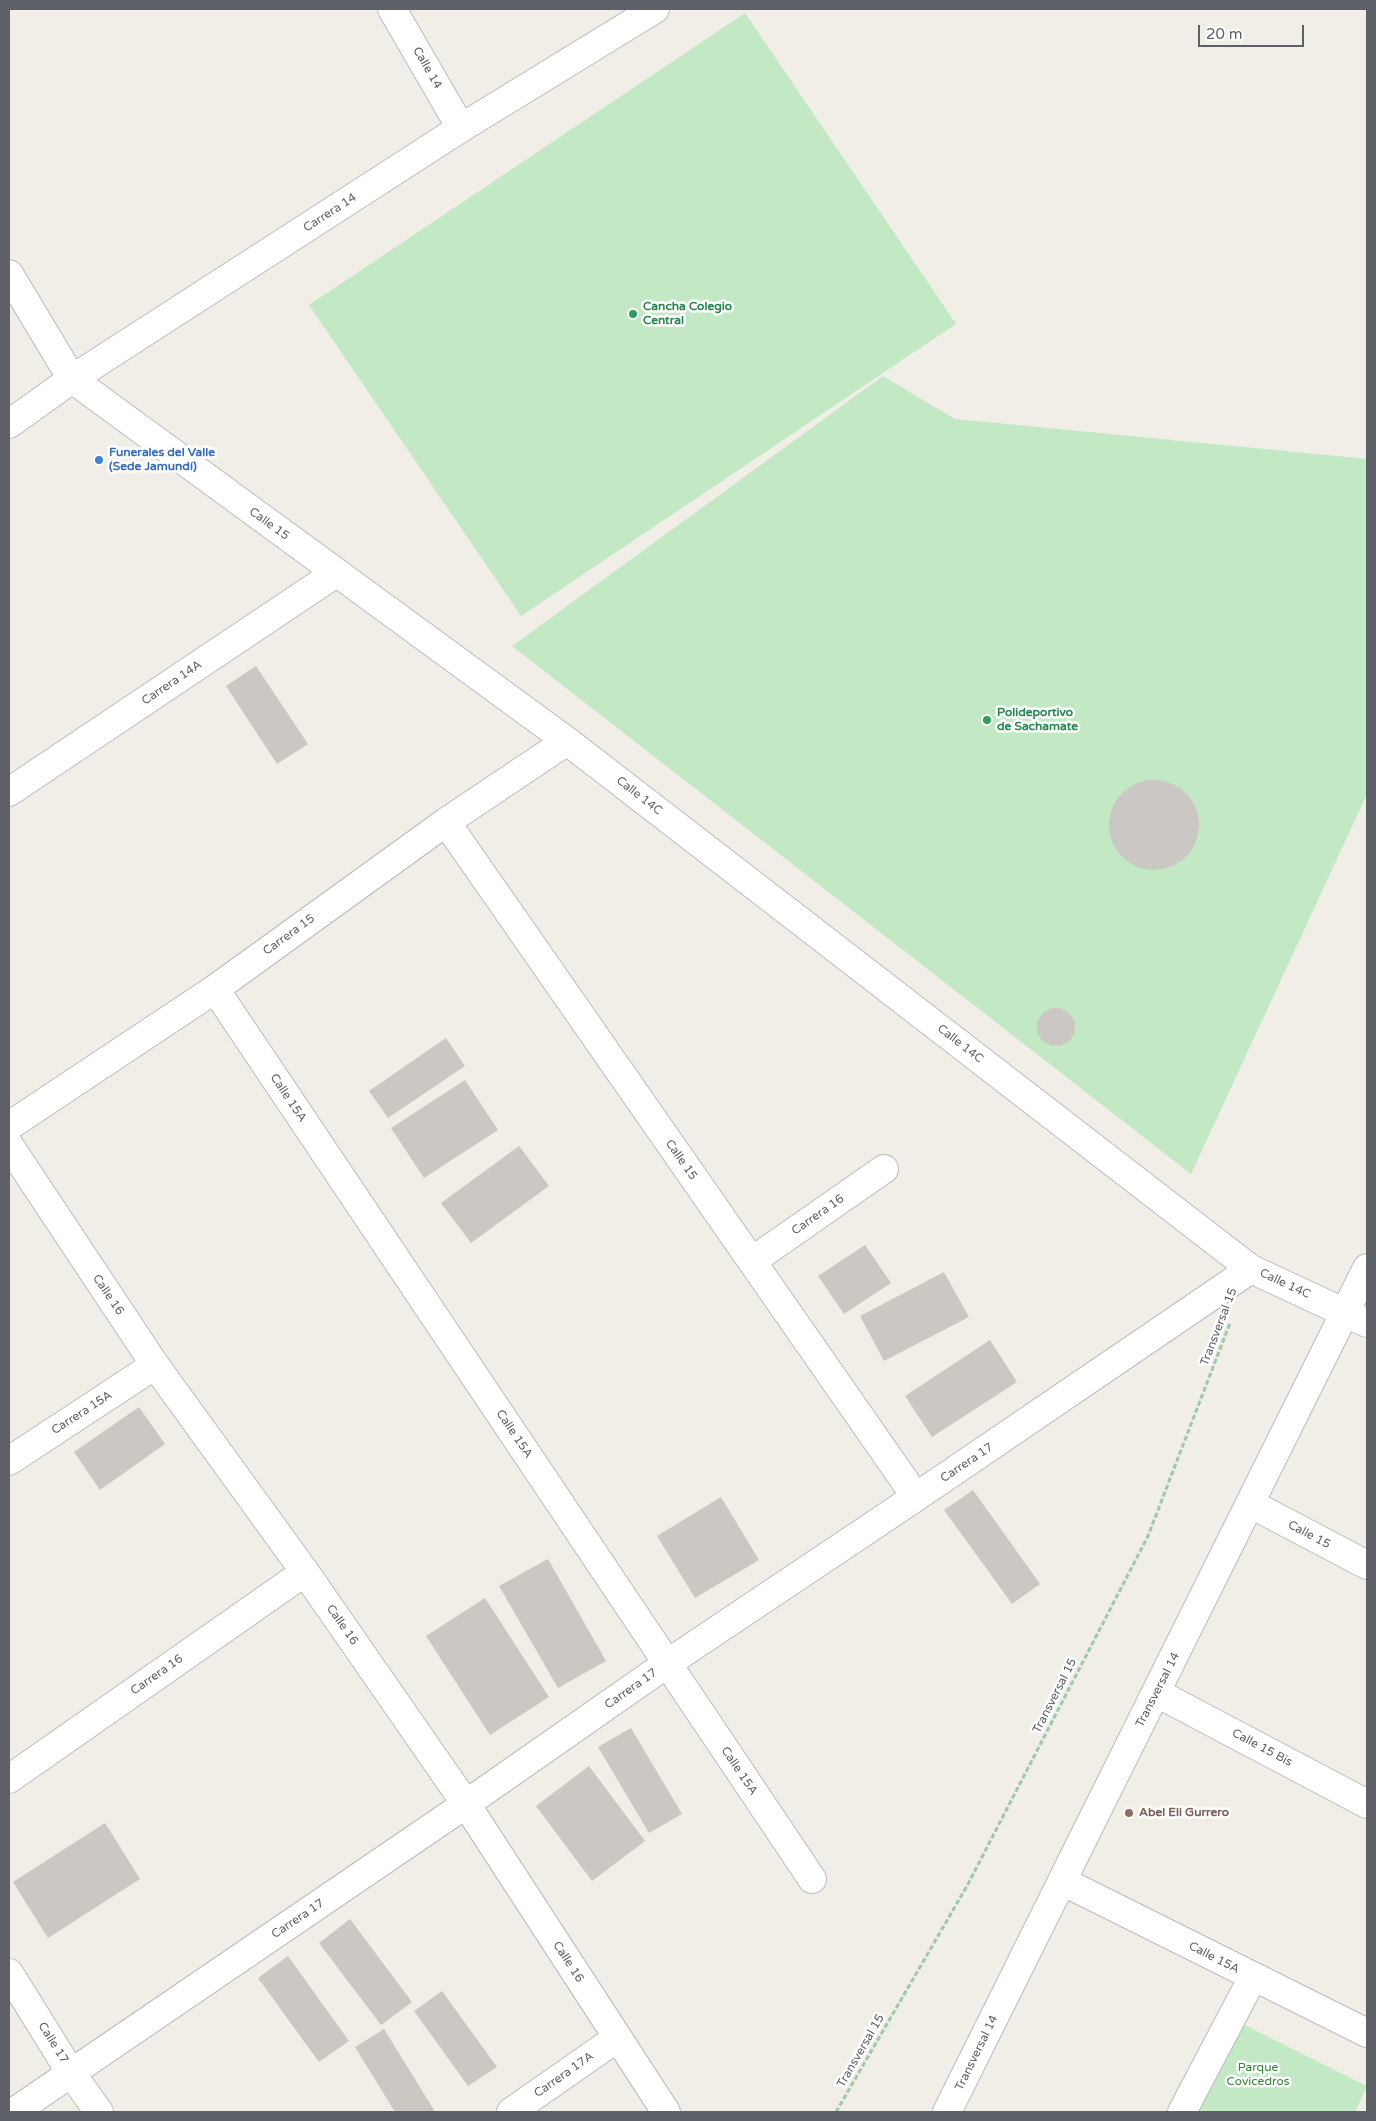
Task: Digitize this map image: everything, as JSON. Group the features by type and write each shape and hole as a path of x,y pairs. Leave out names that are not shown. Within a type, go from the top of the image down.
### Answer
{"street":[{"name":"Calle 14","path":"392,9 461,128"},
{"name":"Carrera 14","path":"9,424 72,380 461,128 655,9"},
{"name":"Calle 15","path":"9,274 72,380 567,741"},
{"name":"Carrera 14A","path":"9,792 336,573"},
{"name":"Carrera 15","path":"9,1126 215,989 446,822 567,741"},
{"name":"Calle 14C","path":"567,741 1252,1269 1357,1318"},
{"name":"Calle 15","path":"446,822 916,1497"},
{"name":"Calle 15A","path":"215,989 812,1880"},
{"name":"Calle 16","path":"9,1144 155,1365 306,1572 466,1804 666,2112"},
{"name":"Carrera 16","path":"752,1261 884,1169"},
{"name":"Transversal 14","path":"947,2112 1251,1504 1357,1318 1367,1268"},
{"name":"Carrera 17","path":"14,2112 466,1804 668,1663 1252,1269"},
{"name":"Carrera 15A","path":"9,1461 155,1365"},
{"name":"Calle 15","path":"1251,1504 1367,1565"},
{"name":"Carrera 16","path":"9,1779 306,1572"},
{"name":"Calle 15 Bis","path":"1157,1693 1367,1804"},
{"name":"Calle 15A","path":"1062,1881 1367,2033"},
{"name":"Calle 17","path":"9,1973 71,2073 99,2112"},
{"path":"1182,2112 1253,1977"},
{"name":"Carrera 17A","path":"511,2112 617,2038"}],"path":[{"name":"Transversal 15","path":"836,2112 967,1886 1148,1536 1234,1314"}],"green space":[{"name":"Cancha Colegio Central","path":"745,13 956,324 521,616 309,305"},
{"name":"Polideportivo de Sachamate","path":"883,376 955,419 1367,459 1367,794 1191,1174 512,646"},
{"name":"Parque Covicedros","path":"1243,2024 1367,2086 1355,2112 1194,2112"}],"building":[{"path":"256,666 308,744 277,764 226,686"},
{"path":"1145,780 1163,780 1179,787 1192,800 1199,816 1199,834 1192,850 1179,863 1163,870 1145,870 1129,863 1116,850 1109,834 1109,816 1116,800 1129,787"},
{"path":"1056,1008 1070,1013 1075,1027 1070,1041 1056,1046 1042,1041 1037,1027 1042,1013"},
{"path":"446,1038 465,1066 388,1118 369,1091"},
{"path":"465,1080 498,1130 424,1178 391,1128"},
{"path":"519,1146 549,1186 471,1243 441,1203"},
{"path":"865,1245 891,1283 844,1314 818,1276"},
{"path":"944,1272 969,1317 884,1361 860,1316"},
{"path":"990,1340 1017,1382 932,1437 905,1396"},
{"path":"139,1407 165,1444 100,1490 74,1452"},
{"path":"973,1490 1040,1584 1012,1604 944,1510"},
{"path":"721,1497 759,1560 695,1598 657,1536"},
{"path":"548,1559 606,1661 558,1688 499,1586"},
{"path":"485,1598 549,1697 490,1735 426,1636"},
{"path":"631,1728 682,1814 649,1833 598,1747"},
{"path":"589,1766 645,1841 592,1881 536,1806"},
{"path":"105,1823 140,1879 48,1938 13,1882"},
{"path":"350,1919 412,2002 381,2025 319,1943"},
{"path":"288,1956 349,2041 319,2062 258,1978"},
{"path":"442,1991 497,2067 468,2086 414,2011"},
{"path":"384,2029 434,2110 431,2112 395,2112 355,2047"}],"place":[{"name":"Cancha Colegio Central","path":"633,314"},
{"name":"Funerales del Valle (Sede Jamundí)","path":"99,460"},
{"name":"Polideportivo de Sachamate","path":"987,720"},
{"name":"Abel Eli Gurrero","path":"1129,1813"}]}
